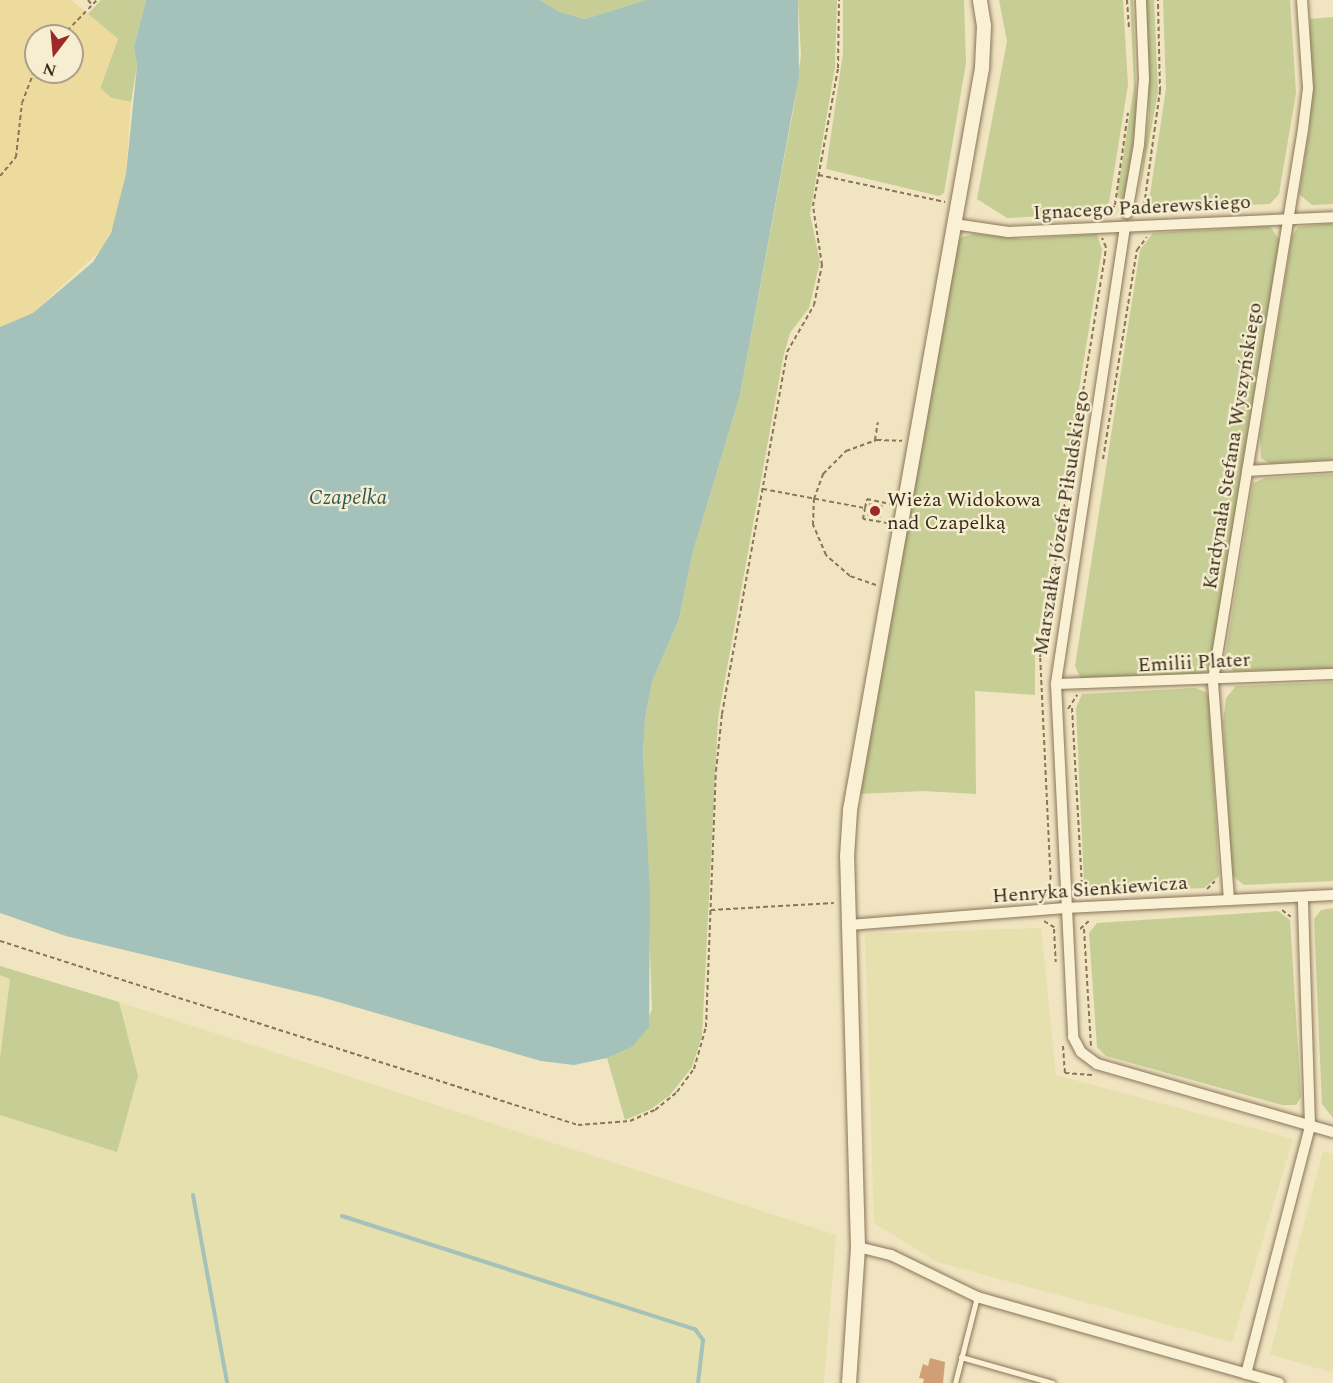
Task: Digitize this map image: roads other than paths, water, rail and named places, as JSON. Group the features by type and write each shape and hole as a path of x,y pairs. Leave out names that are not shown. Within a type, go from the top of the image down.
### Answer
{"street":[{"path":"849,1383 858,1246 849,925 849,810 982,68 984,26 980,0"},
{"name":"Marszałka Józefa Piłsudskiego","path":"1127,213 1139,144 1144,79 1141,0"},
{"name":"Kardynała Stefana Wyszyńskiego","path":"1229,900 1214,680 1308,88 1302,0"},
{"name":"Ignacego Paderewskiego","path":"954,224 1008,232 1125,227 1151,220 1333,217"},
{"name":"Marszałka Józefa Piłsudskiego","path":"1125,227 1056,684 1073,1037 1081,1053 1097,1064 1310,1126"},
{"path":"1247,471 1333,466"},
{"name":"Emilii Plater","path":"1056,684 1078,686 1333,674"},
{"name":"Henryka Sienkiewicza","path":"849,925 1065,908 1333,895"},
{"path":"1246,1374 1310,1126 1303,898"},
{"path":"1310,1126 1333,1132"},
{"path":"858,1246 891,1255 977,1296 1279,1383"}],"lane":[{"name":"Marszałka Józefa Piłsudskiego","path":"1125,227 1127,213"},
{"path":"955,1383 977,1296"},
{"path":"961,1357 1052,1383"}],"water":[{"name":"Czapelka","path":"146,0 540,0 560,12 585,19 646,0 798,0 799,76 740,395 692,555 679,619 652,682 645,719 643,755 650,896 649,1027 632,1047 607,1058 574,1065 541,1061 321,997 66,936 0,913 0,327 33,313 93,262 111,233 126,174 137,66 134,47"}],"waterway":[{"path":"193,1195 227,1383"},
{"path":"342,1216 695,1329 703,1340 698,1383"}],"place":[{"name":"Wieża Widokowa nad Czapelką","path":"875,511"}]}
